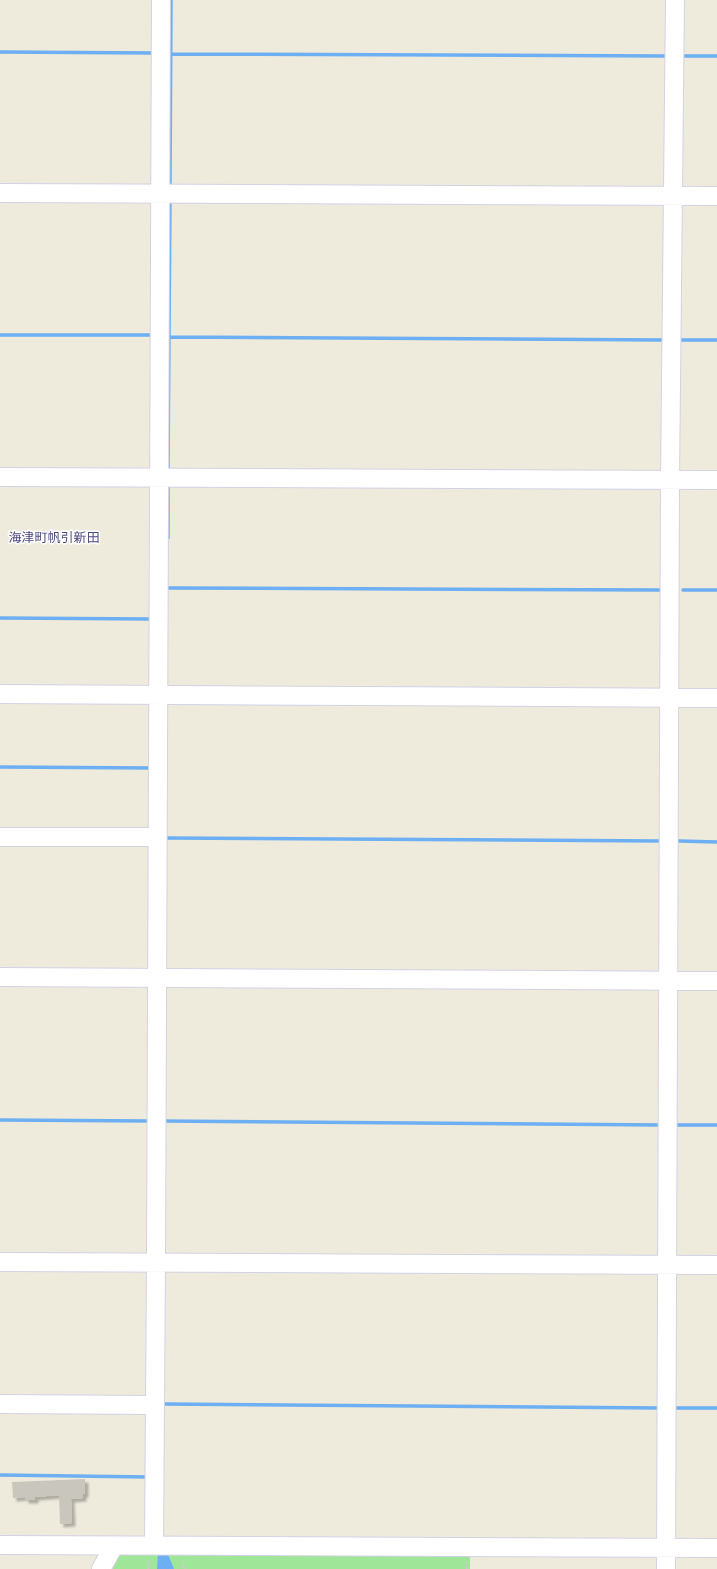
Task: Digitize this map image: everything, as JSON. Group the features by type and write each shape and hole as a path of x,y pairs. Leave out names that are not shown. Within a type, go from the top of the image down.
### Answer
{"street":[{"path":"160,1546 154,1405 160,477 161,0"},
{"path":"666,1569 670,480 674,0"},
{"path":"0,193 717,196"},
{"path":"0,477 717,480"},
{"path":"0,694 717,698"},
{"path":"0,837 157,837"},
{"path":"0,977 717,981"},
{"path":"0,1262 717,1265"},
{"path":"0,1404 154,1405"},
{"path":"0,1545 717,1548"},
{"path":"101,1569 114,1546"}],"green space":[{"path":"123,1550 470,1551 470,1569 107,1569"}],"water":[{"path":"158,1552 167,1552 174,1569 157,1569"}],"building":[{"path":"85,1479 85,1494 83,1494 83,1498 71,1499 72,1523 60,1524 59,1495 35,1497 35,1500 25,1500 25,1497 13,1498 12,1482"}],"waterway":[{"path":"170,189 171,0"},
{"path":"0,52 155,53"},
{"path":"170,54 665,56"},
{"path":"683,56 717,56"},
{"path":"168,472 170,199"},
{"path":"0,335 155,335"},
{"path":"169,337 664,340"},
{"path":"680,340 717,340"},
{"path":"168,483 168,538"},
{"path":"168,588 662,590"},
{"path":"683,590 717,590"},
{"path":"0,618 153,619"},
{"path":"0,767 153,768"},
{"path":"166,838 661,841"},
{"path":"679,841 717,842"},
{"path":"0,1120 151,1121"},
{"path":"161,1121 660,1125"},
{"path":"677,1125 717,1125"},
{"path":"163,1404 659,1408"},
{"path":"675,1408 717,1408"},
{"path":"0,1475 149,1477"}],"district":[{"name":"海津町帆引新田","path":"54,537"}]}
